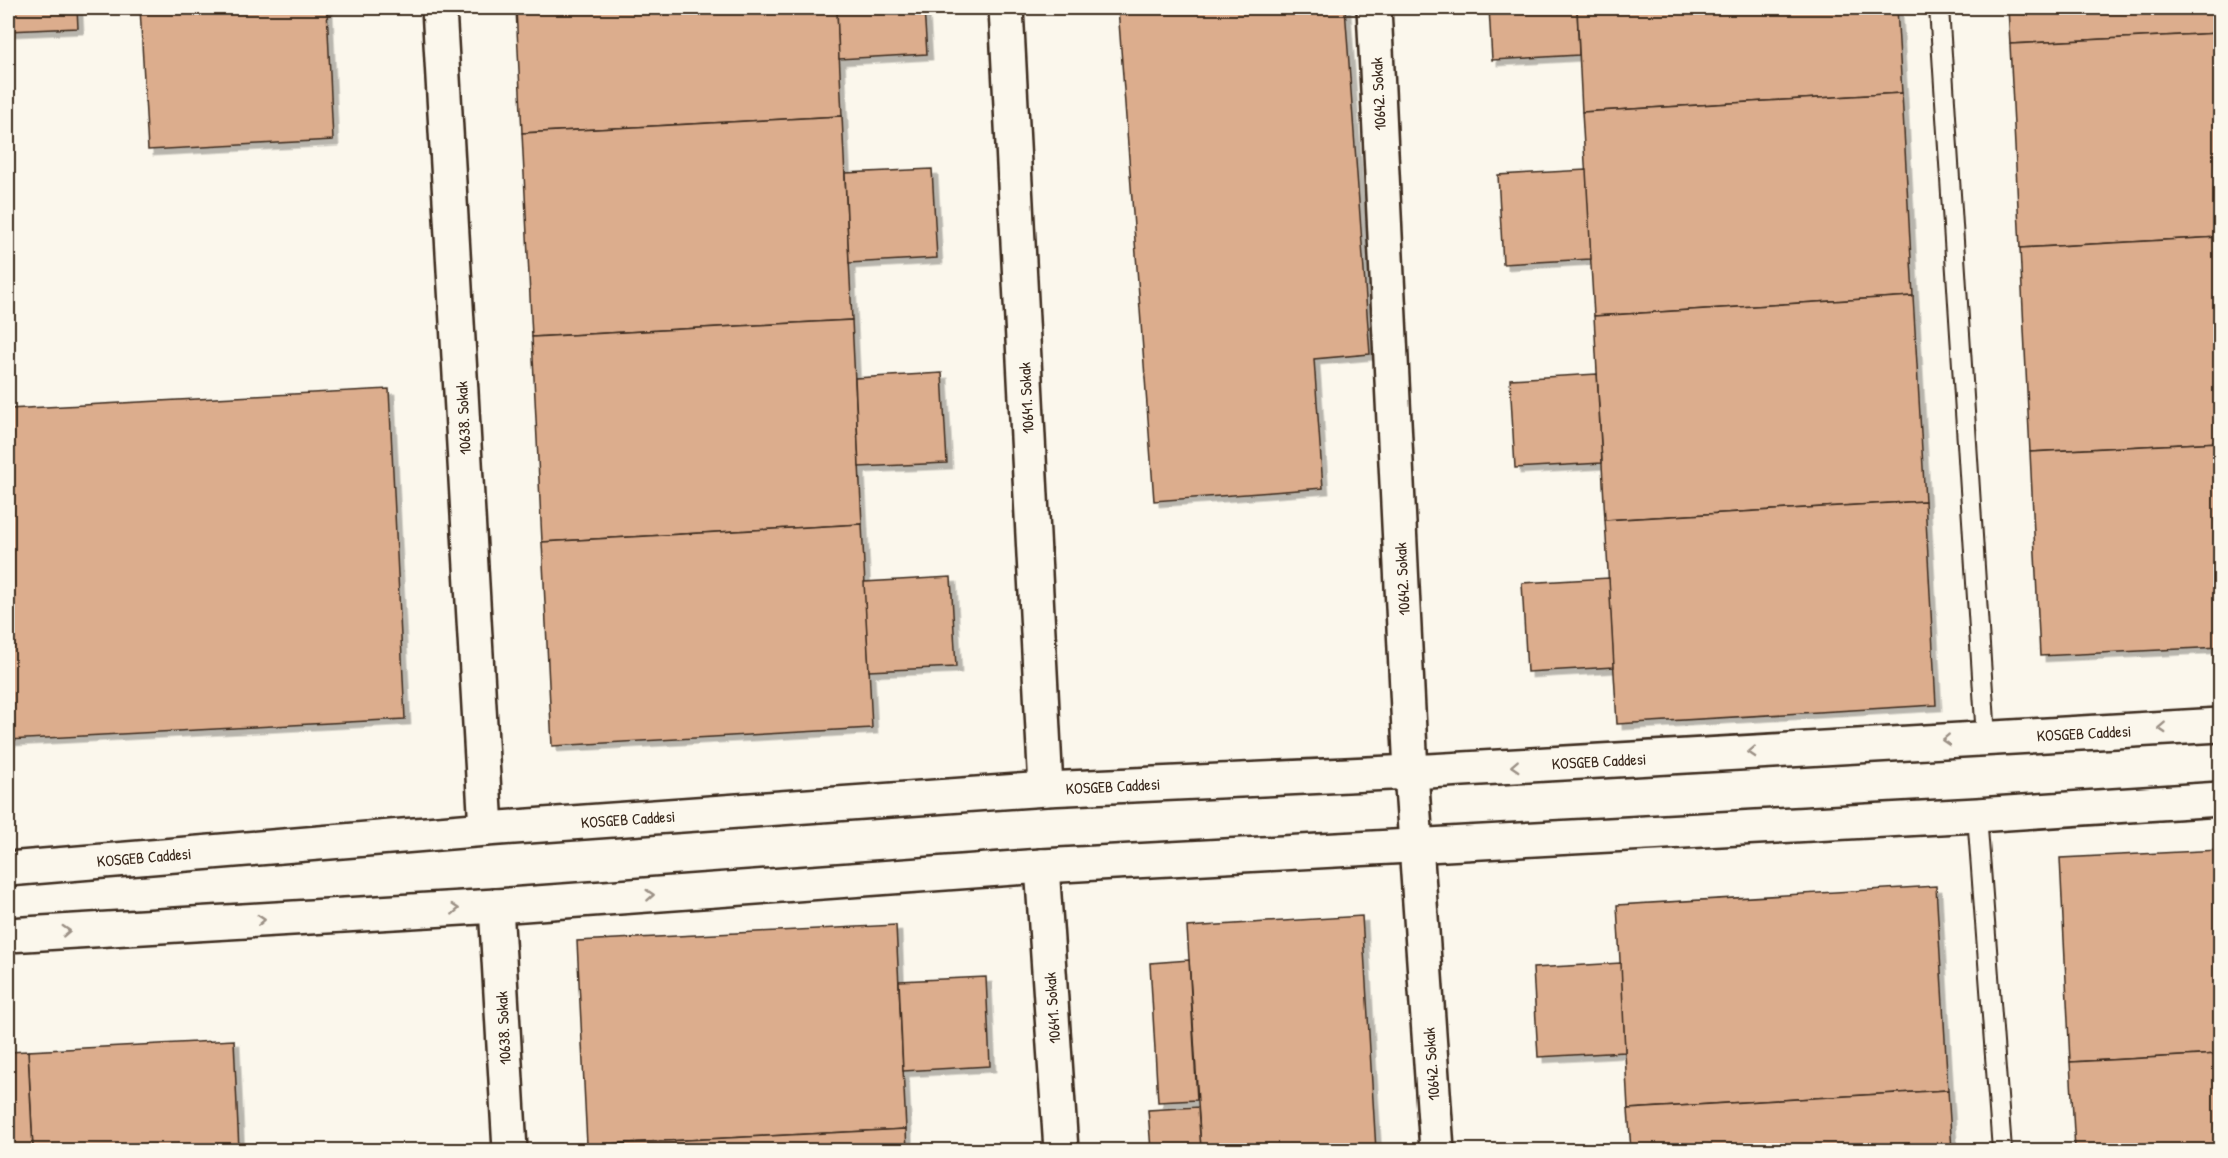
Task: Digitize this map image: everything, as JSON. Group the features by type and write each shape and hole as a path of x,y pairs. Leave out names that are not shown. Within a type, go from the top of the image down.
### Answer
{"main road":[{"name":"10638. Sokak","path":"439,8 486,829"},
{"name":"10641. Sokak","path":"1006,8 1046,789"},
{"name":"10642. Sokak","path":"1374,8 1411,772 1437,1150"},
{"name":"KOSGEB Caddesi","path":"8,869 486,829 1046,789 1411,772 2220,725"},
{"path":"8,935 496,906 1042,866 1977,815 2220,799"},
{"name":"10641. Sokak","path":"1042,866 1061,1150"},
{"name":"10638. Sokak","path":"496,906 510,1150"}],"lane":[{"path":"1939,8 1986,738"},
{"path":"1977,815 2002,1150"}],"building":[{"path":"8,8 77,8 78,28 8,31"},
{"path":"140,8 327,8 333,140 148,150"},
{"path":"516,8 837,8 842,116 522,133"},
{"path":"837,8 924,8 927,54 839,59"},
{"path":"1118,8 1345,8 1370,354 1314,359 1323,488 1154,501"},
{"path":"1489,8 1577,8 1579,55 1492,60"},
{"path":"1577,8 1897,8 1902,93 1582,112"},
{"path":"2008,8 2220,8 2220,33 2010,44"},
{"path":"2220,33 2220,237 2020,248 2010,44"},
{"path":"1902,93 1913,296 1594,316 1582,112"},
{"path":"842,116 852,320 532,337 522,133"},
{"path":"932,169 937,258 849,263 845,173"},
{"path":"1586,170 1591,259 1503,264 1498,175"},
{"path":"2220,237 2220,442 2030,452 2020,248"},
{"path":"1913,296 1925,501 1605,520 1594,316"},
{"path":"852,320 862,524 542,542 532,337"},
{"path":"942,373 947,463 859,467 855,378"},
{"path":"1597,374 1602,463 1515,468 1510,379"},
{"path":"389,389 405,719 8,740 8,409"},
{"path":"2220,442 2220,647 2040,656 2030,452"},
{"path":"1925,501 1936,705 1617,724 1605,520"},
{"path":"862,524 872,728 552,746 542,542"},
{"path":"951,577 956,667 869,671 864,582"},
{"path":"1609,578 1614,667 1527,672 1522,583"},
{"path":"2220,850 2220,1054 2070,1062 2060,858"},
{"path":"1936,886 1948,1090 1628,1109 1617,905"},
{"path":"1362,916 1376,1150 1201,1150 1187,927"},
{"path":"896,925 906,1129 587,1145 577,941"},
{"path":"1189,960 1197,1100 1158,1102 1150,963"},
{"path":"1621,963 1625,1052 1538,1057 1533,968"},
{"path":"986,977 990,1066 903,1071 899,981"},
{"path":"234,1040 239,1150 33,1150 28,1051"},
{"path":"28,1051 33,1150 8,1150 8,1052"},
{"path":"2220,1054 2220,1150 2075,1150 2070,1062"},
{"path":"1948,1090 1952,1150 1631,1150 1628,1109"},
{"path":"1198,1107 1201,1150 1151,1150 1148,1110"},
{"path":"906,1129 907,1150 587,1150 587,1145"}]}
